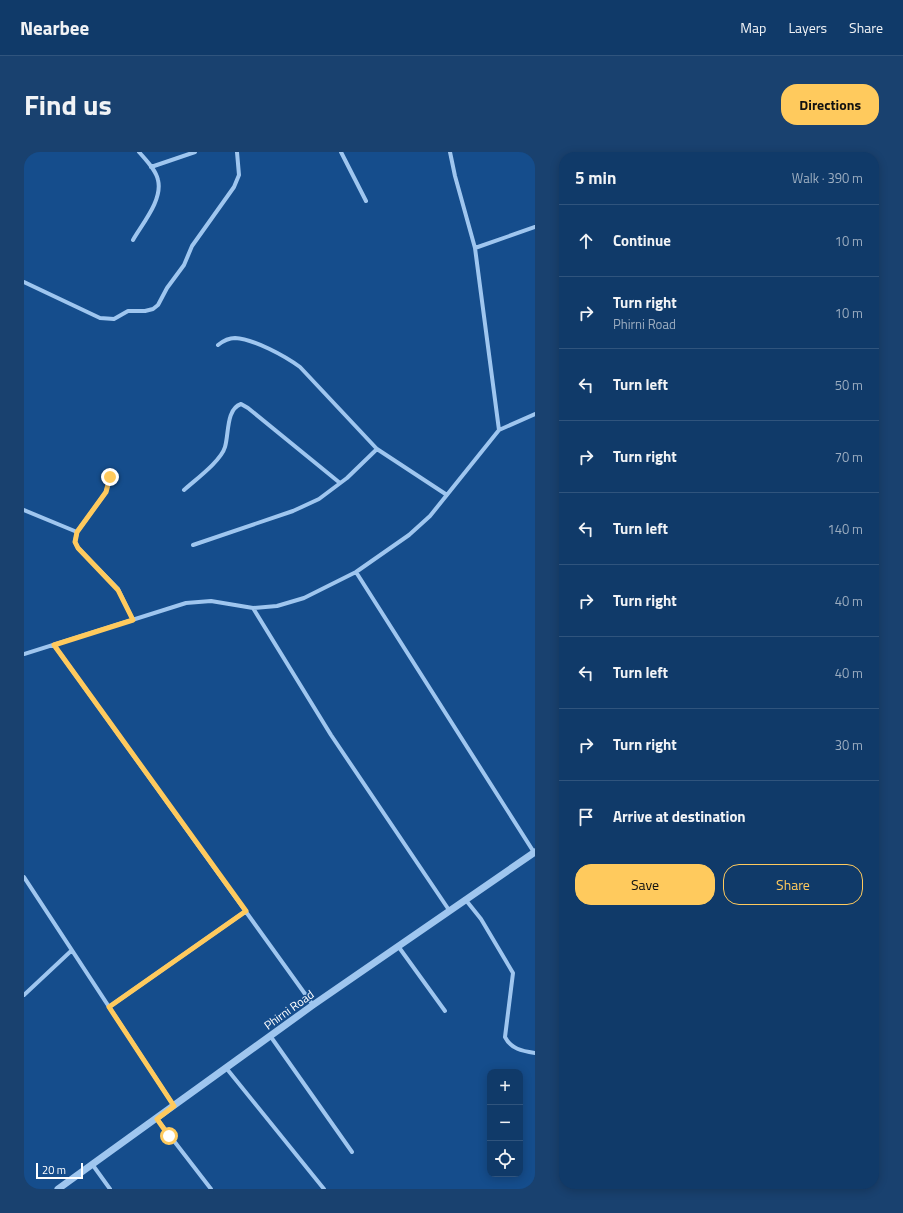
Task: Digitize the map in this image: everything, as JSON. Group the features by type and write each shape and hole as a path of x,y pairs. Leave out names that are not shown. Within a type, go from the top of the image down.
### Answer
{"street":[{"path":"133,240 155,202 159,190 158,179 151,166 139,152"},
{"path":"151,166 195,152"},
{"path":"24,282 100,318 114,319 128,311 154,309 184,265 192,246 234,187 239,175 237,152"},
{"path":"341,152 366,201"},
{"path":"450,152 455,176 475,248 499,430"},
{"path":"475,248 535,226"},
{"path":"218,345 226,340 235,338 250,342 288,358 300,367 377,449 447,496"},
{"path":"184,490 223,451 232,413 237,406 241,404 248,408 340,483"},
{"path":"24,654 186,603 211,601 253,608 277,606 304,598 356,572 409,534 430,516 499,430 535,414"},
{"path":"193,545 293,511 319,499 340,483 377,449"},
{"path":"110,477 106,492 77,532 75,542 78,548 118,590 133,620"},
{"path":"24,510 77,532"},
{"path":"356,572 535,853"},
{"path":"253,608 331,735 450,910"},
{"path":"54,645 313,1005"},
{"name":"Phirni Road","path":"58,1189 227,1069 313,1005 535,853"},
{"path":"24,877 174,1106"},
{"path":"466,899 481,919 514,973 505,1037 507,1042 515,1049 535,1052"},
{"path":"109,1007 246,911"},
{"path":"398,946 445,1011"},
{"path":"24,995 71,950"},
{"path":"271,1036 352,1152"},
{"path":"227,1069 324,1189"},
{"path":"157,1119 211,1189"},
{"path":"92,1164 110,1189"}],"route":[{"path":"110,477 106,492 77,532 75,542 78,548 118,590 133,620 54,645 246,911 109,1007 174,1106 157,1119 169,1136"}]}
